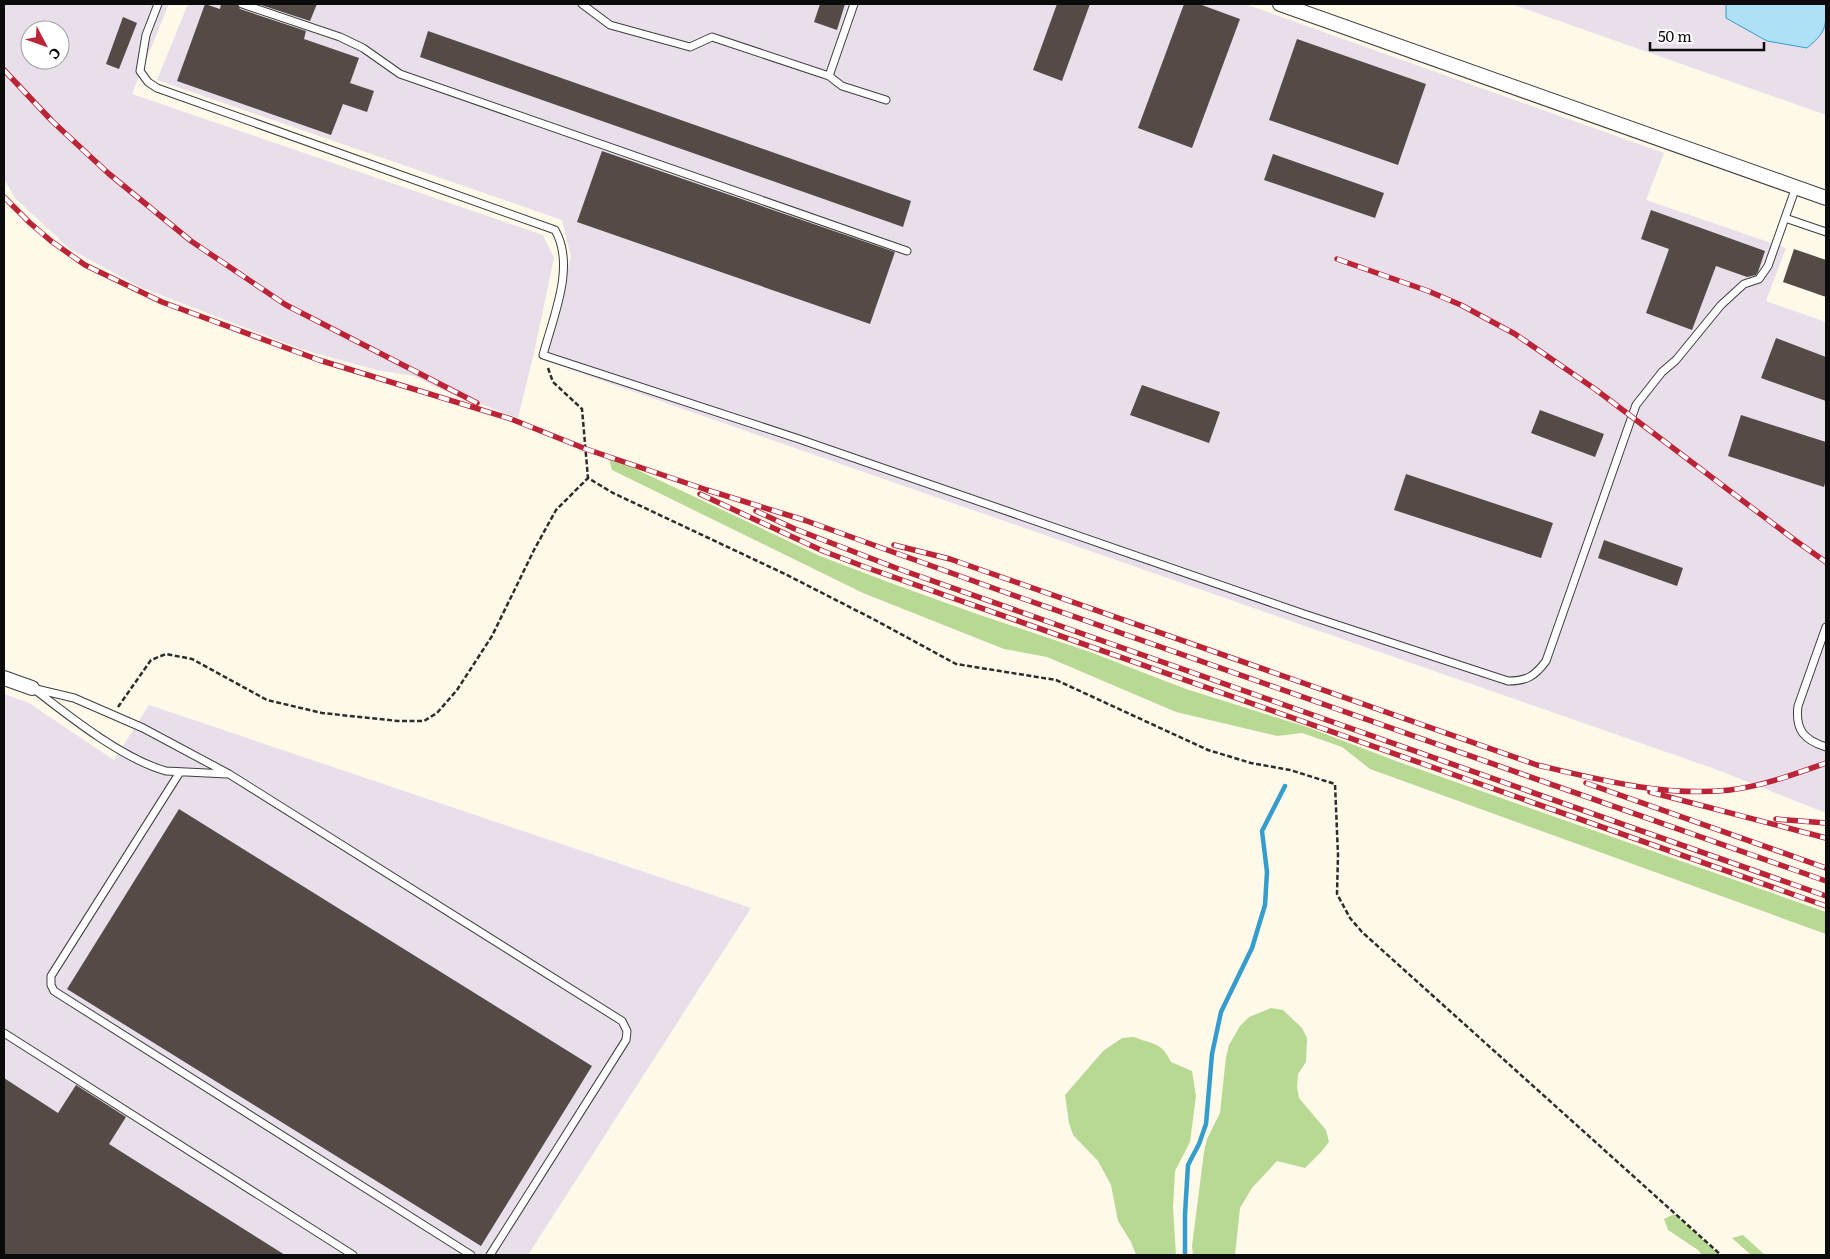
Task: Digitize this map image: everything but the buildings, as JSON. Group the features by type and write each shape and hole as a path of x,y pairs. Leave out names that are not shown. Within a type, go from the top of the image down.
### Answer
{"street":[{"path":"1280,4 1826,198"},
{"path":"4,678 32,688"}],"lane":[{"path":"158,4 146,35 140,71 148,82 157,88 555,230 564,257 564,272 543,355 799,439 1304,614 1508,681 1521,681 1533,675 1546,661 1636,405 1662,372 1676,360 1721,306 1744,284 1759,279 1768,266 1796,187"},
{"path":"242,4 340,37 363,48 400,74 907,251"},
{"path":"582,4 610,25 690,47 712,37 829,76 842,86 886,100"},
{"path":"829,76 854,4"},
{"path":"1785,218 1826,232"},
{"path":"1826,627 1796,716 1799,727 1805,737 1826,747"},
{"path":"32,688 74,698 143,728 229,774 622,1021 627,1030 626,1040 490,1255"},
{"path":"32,688 126,754 157,769 229,774"},
{"path":"180,772 51,976 51,985 54,990 470,1255"},
{"path":"4,1033 353,1255"}],"path":[{"path":"113,715 151,660 166,654 192,659 267,700 322,714 398,721 424,721 437,713 457,690 492,636 534,550 556,510 588,478 582,409 553,382 543,355"},
{"path":"588,478 613,493 785,574 956,664 1056,680 1166,729 1208,750 1251,764 1290,770 1335,784 1338,855 1337,894 1350,918 1362,932 1721,1255"}],"shaded area":[{"path":"4,4 169,4 132,94 543,235 554,258 518,418 447,392 414,376 376,370 301,349 140,287 70,249 15,198 4,179"},
{"path":"188,4 1245,4 1664,153 1646,200 1786,248 1766,301 1826,322 1826,813 1715,769 540,359 571,257 562,220 157,80"},
{"path":"1511,4 1826,4 1826,115"},
{"path":"4,694 29,703 114,760 149,705 751,908 528,1255 4,1255"}],"green space":[{"path":"608,456 820,556 888,582 1090,652 1186,689 1307,727 1396,761 1826,912 1826,934 1370,769 1342,747 1302,733 1277,736 1176,712 1047,657 1004,649 863,593 612,470"},
{"path":"1271,1008 1283,1010 1302,1028 1307,1038 1306,1062 1298,1074 1297,1087 1299,1098 1326,1130 1329,1142 1305,1168 1277,1161 1252,1188 1240,1208 1235,1255 1193,1255 1192,1246 1204,1152 1207,1139 1220,1113 1229,1045 1240,1026 1249,1017"},
{"path":"1134,1037 1160,1047 1171,1062 1192,1071 1196,1096 1190,1142 1175,1171 1173,1207 1176,1255 1136,1255 1131,1242 1118,1221 1111,1185 1098,1161 1073,1135 1069,1123 1065,1095 1103,1051 1122,1038"},
{"path":"1674,1214 1720,1255 1702,1255 1698,1250 1668,1230 1664,1219"},
{"path":"1743,1235 1765,1255 1751,1255 1732,1238"}],"water":[{"path":"1726,4 1826,4 1824,29 1818,38 1807,48 1767,41 1726,18"}],"waterway":[{"path":"1185,1255 1188,1165 1199,1144 1206,1124 1212,1054 1221,1012 1252,948 1265,905 1267,872 1262,831 1285,786"}],"railway":[{"path":"4,70 52,121 108,173 191,241 286,305 477,403"},
{"path":"4,197 51,241 85,265 162,302 319,360 511,419 586,449 707,490 804,520 1826,881"},
{"path":"1337,259 1428,291 1461,305 1515,334 1595,389 1826,562"},
{"path":"700,494 823,551 865,567 1826,906"},
{"path":"756,511 795,529 896,568 1826,896"},
{"path":"894,545 950,559 1537,765 1561,771 1633,786 1706,792 1755,786 1826,763"},
{"path":"1586,783 1826,868"},
{"path":"1650,792 1826,838"},
{"path":"1776,819 1826,823"}]}
